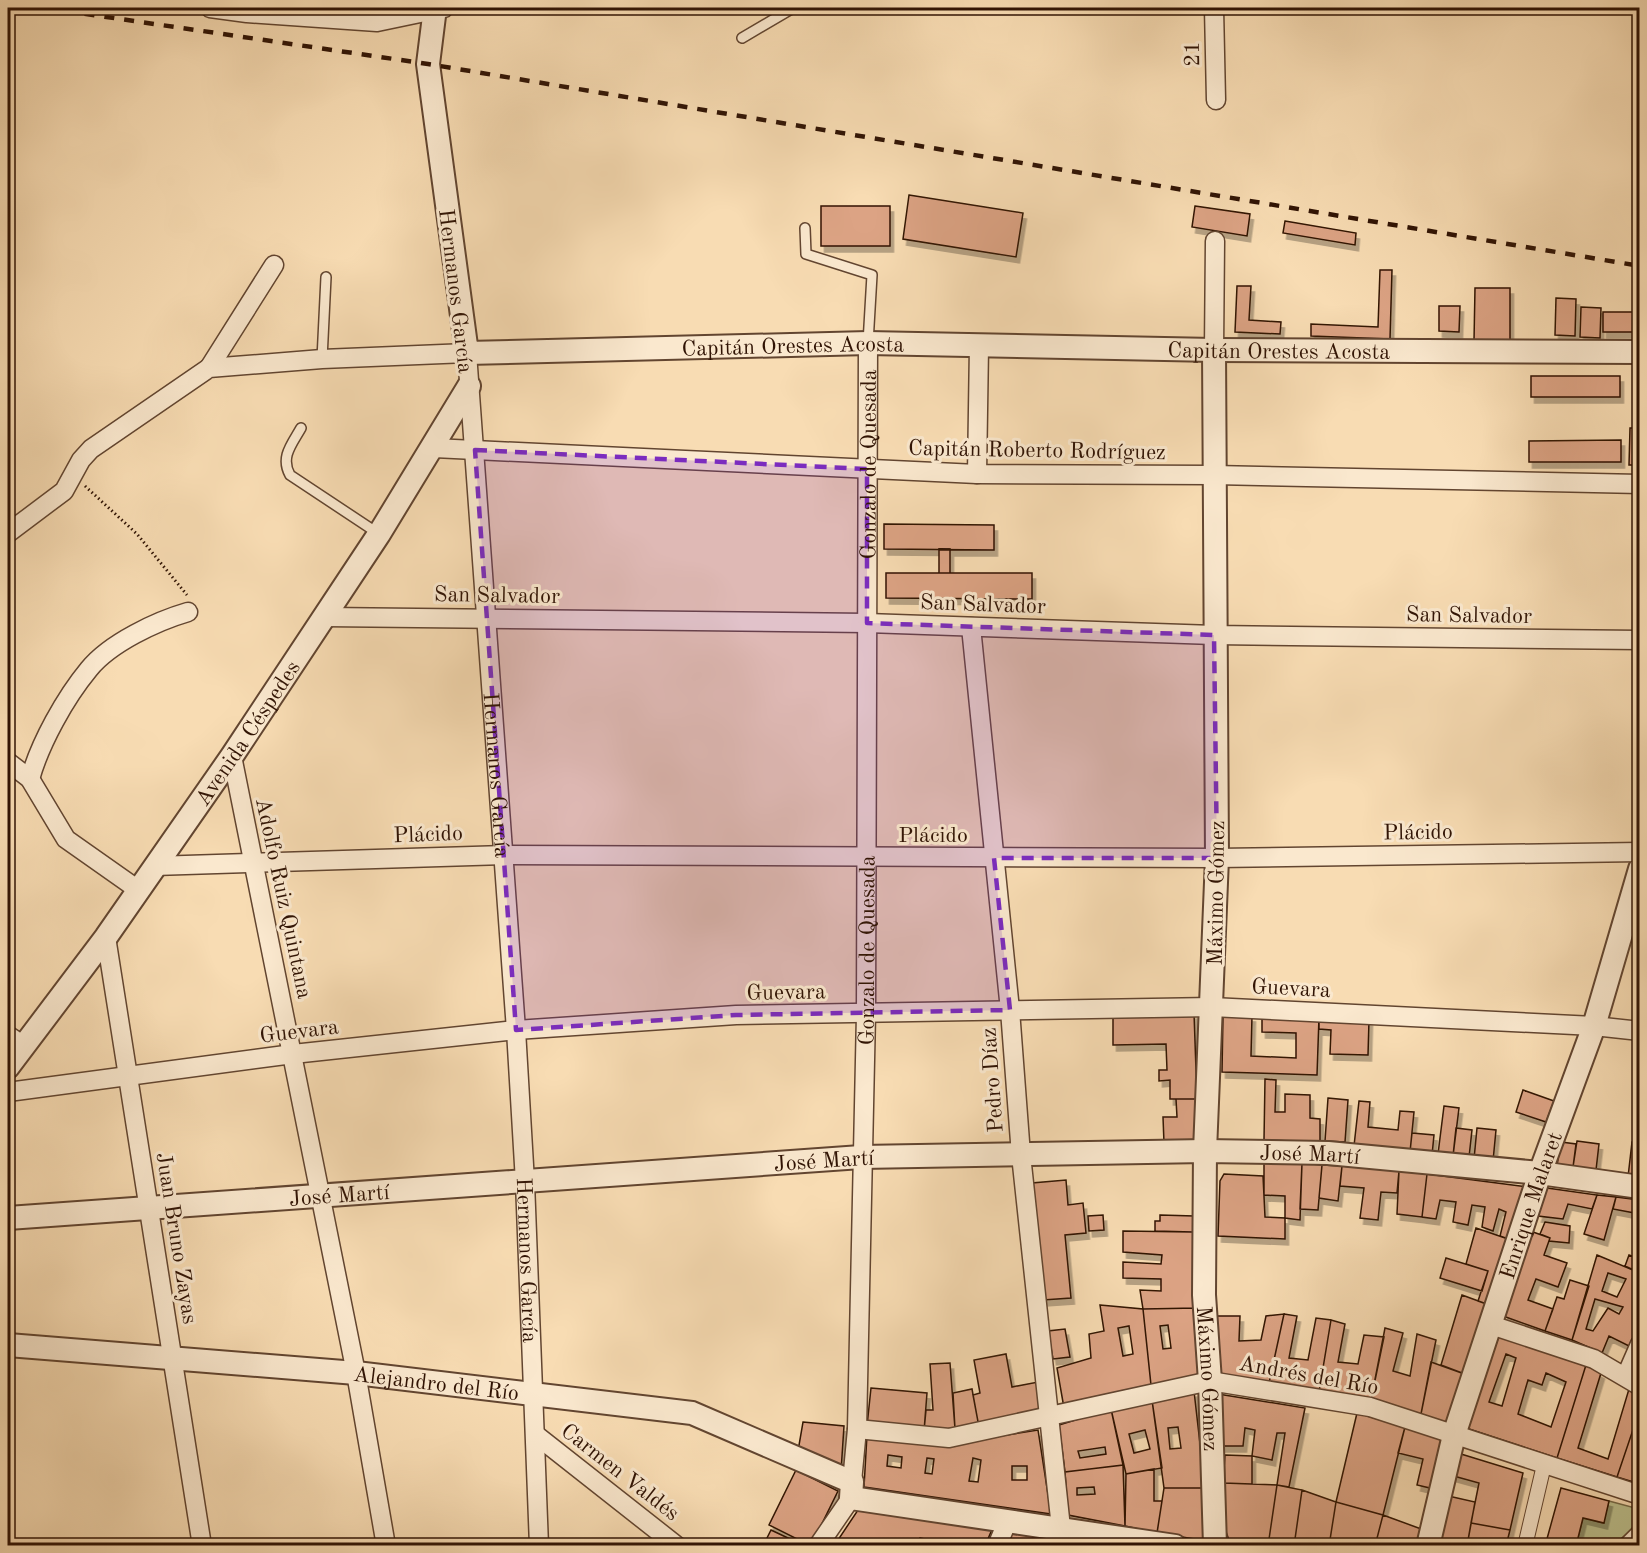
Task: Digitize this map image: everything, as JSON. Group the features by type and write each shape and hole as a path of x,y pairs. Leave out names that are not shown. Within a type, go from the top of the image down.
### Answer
{"street":[{"path":"210,8 378,22 438,8"},
{"name":"Hermanos García","path":"438,8 428,64 467,353 475,450 505,855 525,1182 539,1545"},
{"name":"21","path":"1214,8 1216,100"},
{"name":"Máximo Gómez","path":"1215,240 1214,634 1217,858 1205,1151 1204,1295 1210,1381 1215,1545"},
{"path":"209,368 274,265"},
{"name":"Capitán Orestes Acosta","path":"8,533 64,491 81,460 91,449 209,368 322,359 467,353 868,343 1214,350 1640,352"},
{"name":"Gonzalo de Quesada","path":"851,1490 856,1430 866,1014 868,343"},
{"path":"977,474 979,346"},
{"name":"Avenida Céspedes","path":"8,1067 106,938 137,890 232,756 326,617 434,448 469,386"},
{"name":"Capitán Roberto Rodríguez","path":"434,448 977,474 1214,475 1640,484"},
{"path":"30,779 42,743 89,668 131,637 159,621 188,612"},
{"name":"San Salvador","path":"326,617 867,623 1214,634 1640,640"},
{"name":"Pedro Díaz","path":"971,627 1010,1010 1021,1155 1061,1528"},
{"name":"Adolfo Ruiz Quintana","path":"232,756 356,1373 386,1545"},
{"path":"8,762 30,779 66,839 137,890"},
{"name":"Plácido","path":"154,866 505,855 1217,858 1640,852"},
{"name":"Enrique Malaret","path":"1428,1545 1455,1435 1539,1173 1594,1026 1640,869"},
{"name":"Juan Bruno Zayas","path":"106,938 202,1545"},
{"name":"Guevara","path":"8,1092 293,1054 516,1030 736,1015 1212,1007 1594,1026 1640,1031"},
{"name":"José Martí","path":"8,1218 320,1193 525,1182 861,1157 1205,1151 1328,1153 1539,1173 1640,1187"},
{"path":"1491,1325 1594,1359 1633,1381 1640,1344"},
{"name":"Alejandro del Río","path":"8,1346 356,1373 692,1413 851,1490 1061,1528 1108,1540 1174,1545"},
{"name":"Andrés del Río","path":"856,1430 950,1438 1050,1418 1210,1381 1370,1407 1640,1495"},
{"name":"Carmen Valdés","path":"536,1435 677,1545"},
{"path":"1525,1545 1544,1465"},
{"path":"818,1545 851,1490"},
{"path":"997,1545 1008,1520"},
{"path":"1628,1545 1640,1534"}],"lane":[{"path":"742,38 793,8"},
{"path":"806,228 806,254 872,275 868,343"},
{"path":"322,359 326,277"},
{"path":"301,428 286,456 285,466 290,475 379,534"},
{"path":"8,1030 26,1042"}],"path":[{"path":"73,474 144,543 193,602 192,611 188,612"}],"highlighted area":[{"path":"475,450 867,469 867,623 1214,635 1217,858 994,858 1010,1010 736,1015 516,1030"}],"green space":[{"path":"1609,1501 1639,1509 1639,1523 1614,1545 1576,1546 1583,1518 1603,1523"}],"building":[{"path":"909,195 1023,213 1016,257 903,239"},
{"path":"821,206 890,206 890,246 821,246"},
{"path":"1195,206 1250,214 1247,236 1192,227"},
{"path":"1285,221 1356,233 1355,245 1283,233"},
{"path":"1380,270 1392,270 1390,339 1311,336 1311,324 1378,327"},
{"path":"1237,286 1251,286 1249,320 1281,322 1280,334 1235,332"},
{"path":"1475,288 1510,288 1510,341 1474,341"},
{"path":"1556,298 1576,299 1575,336 1555,335"},
{"path":"1439,306 1460,306 1459,332 1439,331"},
{"path":"1581,307 1601,308 1600,338 1580,337"},
{"path":"1603,312 1640,312 1640,332 1603,332"},
{"path":"1531,376 1620,376 1620,397 1531,397"},
{"path":"1630,428 1640,428 1640,465 1629,465"},
{"path":"1621,440 1621,462 1529,462 1529,441"},
{"path":"884,524 994,525 994,550 884,549"},
{"path":"939,549 950,549 950,573 939,573"},
{"path":"886,573 1032,573 1032,599 886,598"},
{"path":"1194,1013 1197,1099 1170,1099 1170,1080 1159,1081 1159,1070 1167,1070 1166,1044 1113,1045 1113,1014"},
{"path":"1223,1015 1252,1016 1251,1056 1296,1058 1296,1033 1262,1032 1262,1015 1319,1017 1317,1075 1222,1072"},
{"path":"1319,1017 1369,1020 1368,1055 1330,1054 1331,1030 1319,1029"},
{"path":"1265,1079 1276,1080 1275,1112 1285,1112 1285,1094 1310,1095 1310,1118 1320,1119 1320,1142 1264,1140"},
{"path":"1523,1090 1554,1101 1546,1122 1516,1112"},
{"path":"1328,1098 1348,1100 1345,1142 1325,1141"},
{"path":"1176,1099 1197,1099 1198,1142 1164,1143 1163,1117 1177,1117"},
{"path":"1359,1101 1370,1102 1368,1127 1398,1130 1400,1111 1414,1112 1410,1152 1354,1146"},
{"path":"1444,1106 1459,1108 1453,1156 1438,1154"},
{"path":"1456,1128 1472,1130 1469,1157 1453,1156"},
{"path":"1477,1128 1496,1130 1493,1161 1474,1159"},
{"path":"1412,1133 1434,1135 1432,1155 1410,1152"},
{"path":"1577,1141 1599,1144 1596,1170 1573,1167"},
{"path":"1561,1142 1576,1144 1573,1167 1557,1165"},
{"path":"1632,1142 1640,1143 1640,1178 1628,1177"},
{"path":"1264,1163 1302,1163 1300,1220 1285,1218 1285,1196 1264,1195"},
{"path":"1302,1163 1322,1165 1318,1210 1300,1209"},
{"path":"1322,1165 1342,1166 1338,1201 1319,1198"},
{"path":"1342,1166 1399,1171 1397,1193 1381,1192 1378,1220 1360,1218 1364,1188 1340,1186"},
{"path":"1399,1171 1427,1174 1422,1217 1397,1214"},
{"path":"1224,1174 1263,1176 1265,1217 1285,1218 1285,1239 1218,1236 1220,1181"},
{"path":"1427,1174 1528,1187 1511,1240 1500,1236 1506,1212 1499,1209 1493,1231 1482,1227 1485,1207 1472,1205 1468,1225 1453,1222 1456,1202 1440,1200 1436,1219 1422,1217"},
{"path":"1066,1180 1068,1205 1083,1203 1086,1233 1065,1235 1071,1298 1043,1300 1032,1183"},
{"path":"1547,1188 1597,1195 1592,1209 1568,1204 1563,1219 1538,1216"},
{"path":"1597,1195 1616,1197 1604,1240 1584,1234"},
{"path":"1616,1197 1640,1200 1640,1214 1613,1209"},
{"path":"1103,1215 1104,1230 1089,1231 1088,1216"},
{"path":"1160,1215 1194,1216 1193,1232 1155,1231 1155,1221 1160,1221"},
{"path":"1545,1222 1570,1226 1569,1243 1549,1241 1550,1238 1540,1234"},
{"path":"1476,1228 1511,1240 1492,1306 1478,1301 1488,1271 1466,1264"},
{"path":"1123,1231 1193,1232 1197,1308 1143,1309 1140,1290 1161,1291 1161,1279 1123,1278 1123,1262 1161,1264 1162,1255 1123,1252"},
{"path":"1533,1232 1550,1238 1544,1255 1567,1263 1558,1287 1536,1279 1528,1300 1553,1309 1545,1331 1503,1316"},
{"path":"1597,1255 1640,1273 1640,1322 1629,1346 1609,1336 1602,1353 1572,1340","holes":["1608,1273 1626,1279 1617,1297 1602,1291","1595,1299 1623,1307 1619,1314 1608,1308 1593,1331 1586,1329"]},
{"path":"1629,1255 1640,1259 1640,1273 1625,1266"},
{"path":"1446,1258 1488,1271 1482,1291 1440,1278"},
{"path":"1570,1280 1589,1286 1572,1340 1545,1331 1557,1297 1564,1299"},
{"path":"1462,1295 1492,1306 1470,1376 1441,1365"},
{"path":"1100,1305 1143,1309 1151,1385 1064,1408 1057,1368 1091,1358 1089,1334 1104,1331","holes":["1129,1326 1133,1354 1123,1356 1118,1328"]},
{"path":"1197,1308 1203,1367 1195,1377 1151,1385 1143,1309","holes":["1168,1325 1171,1348 1163,1349 1160,1326"]},
{"path":"1284,1314 1269,1383 1217,1374 1215,1316 1240,1316 1239,1341 1261,1340 1266,1316"},
{"path":"1284,1314 1297,1316 1289,1358 1308,1360 1316,1318 1331,1320 1319,1392 1269,1383"},
{"path":"1331,1320 1345,1324 1338,1362 1358,1364 1364,1335 1384,1337 1371,1400 1319,1392"},
{"path":"1385,1328 1403,1333 1393,1371 1410,1376 1417,1334 1436,1340 1421,1414 1371,1400"},
{"path":"1065,1329 1070,1357 1053,1359 1048,1331"},
{"path":"1499,1336 1586,1365 1557,1458 1466,1428","holes":["1506,1354 1516,1358 1502,1406 1489,1402","1546,1373 1566,1382 1551,1427 1518,1414 1528,1380 1542,1385"]},
{"path":"1006,1354 1012,1387 1038,1382 1045,1414 979,1427 973,1395 980,1393 974,1360"},
{"path":"1431,1362 1470,1376 1452,1425 1421,1414"},
{"path":"950,1363 955,1429 924,1431 926,1410 933,1410 930,1364"},
{"path":"1586,1365 1601,1373 1578,1448 1608,1459 1629,1389 1640,1395 1640,1409 1617,1477 1557,1458"},
{"path":"871,1388 927,1393 924,1431 867,1426"},
{"path":"972,1389 979,1427 955,1429 953,1393"},
{"path":"1194,1391 1205,1488 1164,1488 1152,1400","holes":["1178,1427 1181,1448 1170,1449 1168,1428"]},
{"path":"1218,1394 1305,1408 1289,1487 1277,1485 1285,1433 1277,1433 1272,1460 1252,1456 1255,1430 1245,1428 1243,1446 1221,1446"},
{"path":"1152,1400 1162,1468 1126,1474 1111,1409","holes":["1145,1430 1150,1449 1134,1453 1129,1434"]},
{"path":"1111,1409 1123,1465 1065,1472 1059,1425","holes":["1105,1447 1106,1454 1080,1458 1078,1451"]},
{"path":"1640,1409 1640,1484 1617,1477"},
{"path":"1357,1413 1405,1427 1383,1515 1336,1502"},
{"path":"803,1422 844,1426 841,1471 798,1451"},
{"path":"1405,1427 1442,1438 1430,1488 1417,1485 1423,1459 1398,1453"},
{"path":"1038,1430 1051,1514 864,1487 867,1435 956,1443","holes":["888,1455 902,1457 901,1468 887,1466","927,1458 934,1459 932,1474 925,1473","973,1458 981,1460 978,1482 969,1481","1012,1466 1027,1466 1027,1480 1012,1480"]},
{"path":"1461,1454 1523,1473 1510,1530 1471,1523 1479,1483 1450,1475"},
{"path":"1225,1455 1252,1456 1252,1484 1223,1483"},
{"path":"1123,1465 1125,1526 1068,1515 1065,1472","holes":["1094,1487 1095,1494 1077,1495 1077,1488"]},
{"path":"1154,1469 1154,1501 1162,1501 1157,1533 1125,1526 1126,1474"},
{"path":"796,1470 838,1491 811,1546 769,1525"},
{"path":"1223,1483 1277,1485 1268,1546 1230,1543 1224,1526"},
{"path":"1277,1485 1302,1490 1294,1546 1268,1546"},
{"path":"1164,1488 1205,1488 1207,1541 1157,1533"},
{"path":"1561,1488 1609,1501 1604,1523 1583,1518 1576,1546 1545,1546"},
{"path":"1302,1490 1336,1502 1329,1546 1294,1546"},
{"path":"1444,1495 1475,1502 1467,1546 1432,1546"},
{"path":"1336,1502 1383,1515 1375,1546 1329,1546"},
{"path":"860,1507 993,1527 985,1546 931,1546 933,1541 920,1538 917,1546 834,1546"},
{"path":"1383,1515 1424,1530 1421,1546 1375,1546"},
{"path":"1471,1523 1510,1530 1506,1546 1467,1546"},
{"path":"771,1530 805,1546 763,1546"},
{"path":"1013,1531 1096,1546 1007,1546"}],"railway":[{"path":"45,8 428,64 1640,266"}]}
